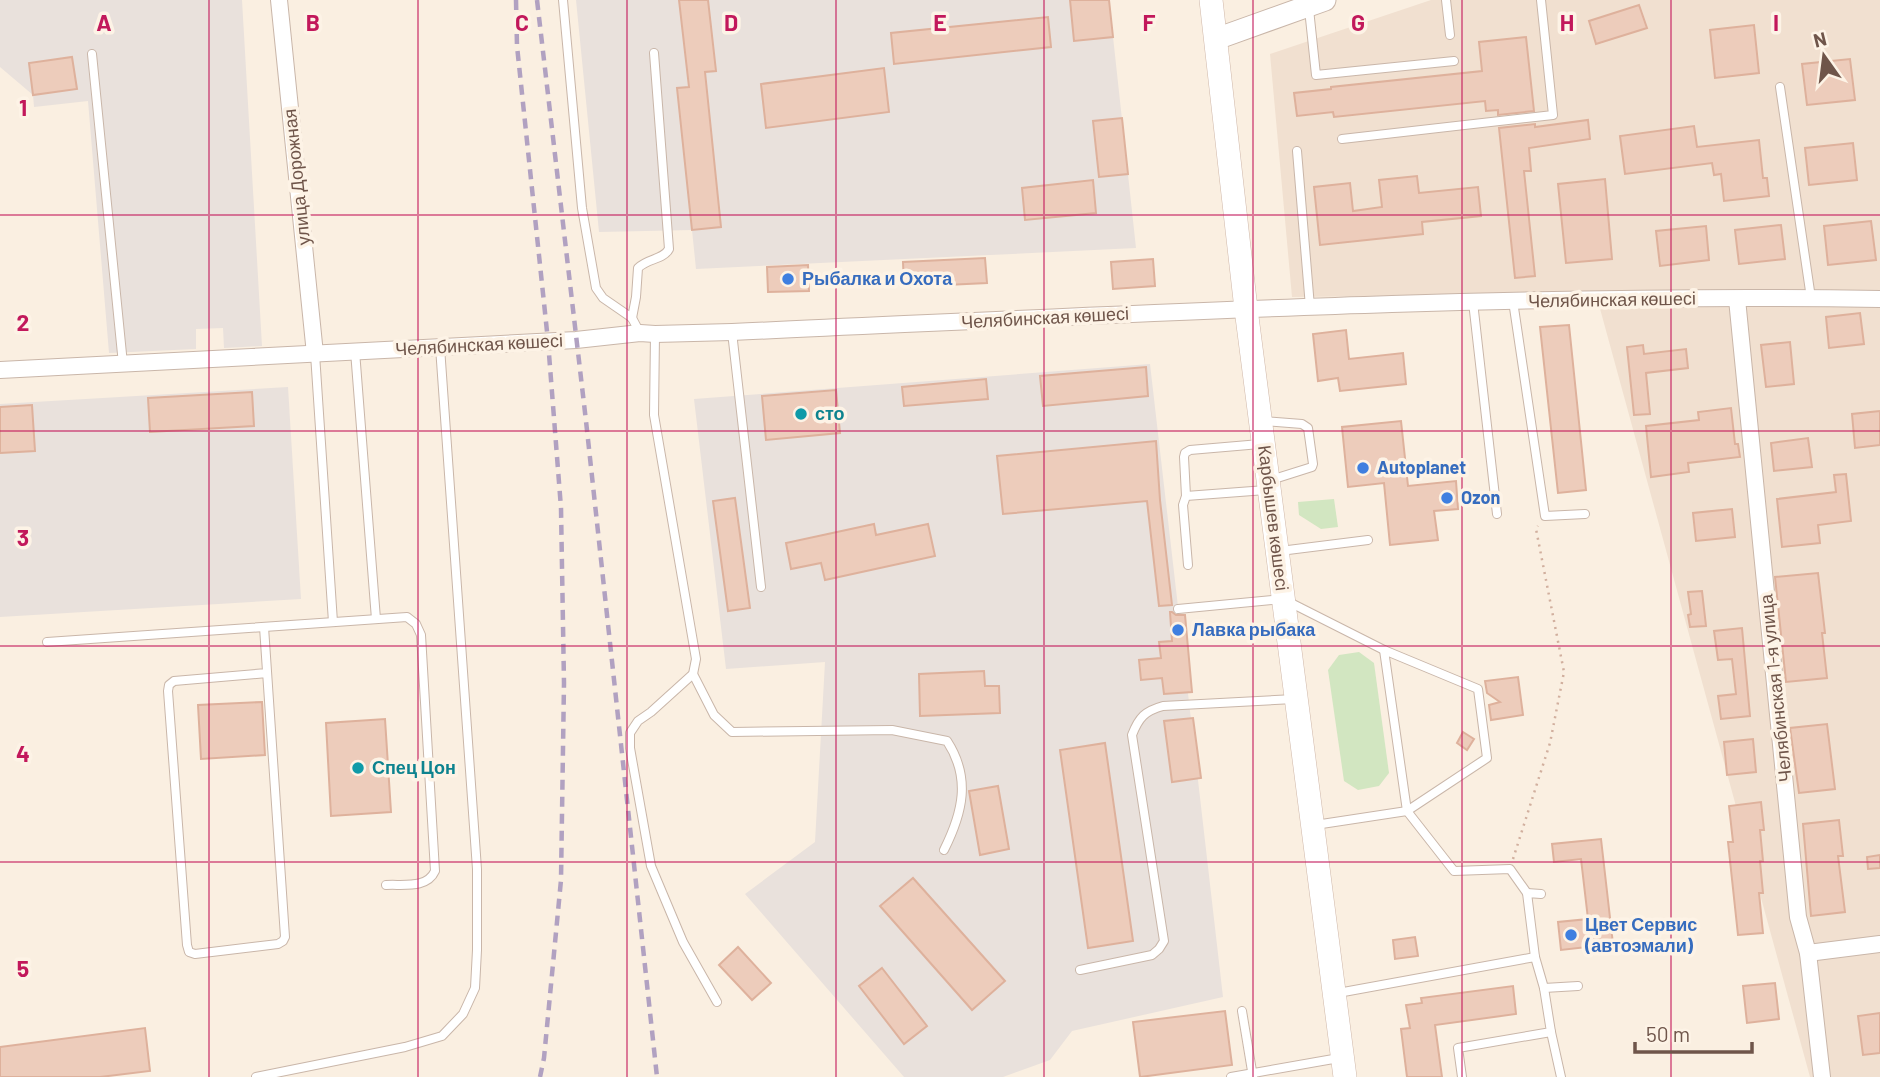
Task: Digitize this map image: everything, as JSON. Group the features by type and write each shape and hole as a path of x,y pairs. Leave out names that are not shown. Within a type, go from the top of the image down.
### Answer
{"main road":[{"name":"Карбышев көшесі","path":"1211,0 1246,309 1343,1067"}],"street":[{"name":"улица Дорожная","path":"279,0 315,354"},
{"path":"1216,39 1317,3"},
{"name":"Челябинская 1-я улица","path":"1737,299 1798,917 1808,953 1822,1077"},
{"name":"Челябинская көшесі","path":"0,370 648,334 1246,309 1513,301 1880,299"},
{"path":"1808,953 1880,944"}],"lane":[{"path":"563,0 581,196 596,288 603,298 632,318 648,334 654,415 696,659 693,674 652,712 638,721 630,733 630,748 651,866 684,942 717,1002"},
{"path":"1446,0 1450,35"},
{"path":"1342,139 1553,115 1541,0"},
{"path":"1317,3 1316,75 1454,61"},
{"path":"632,318 638,268 645,261 664,255 669,249 654,53"},
{"path":"92,54 123,363"},
{"path":"1780,87 1811,298"},
{"path":"1297,151 1310,307"},
{"path":"1513,301 1545,516 1585,514"},
{"path":"1473,302 1497,514"},
{"path":"732,332 761,587"},
{"path":"256,1077 405,1047 442,1036 463,1014 475,988 477,869 440,347"},
{"path":"355,351 376,619"},
{"path":"315,354 332,622"},
{"path":"1186,496 1268,485 1309,469 1313,464 1308,428 1306,425 1262,432 1185,453 1186,496 1183,505 1188,565"},
{"path":"1277,552 1368,540"},
{"path":"1178,610 1283,599 1384,650 1478,689 1487,758 1407,811 1312,825"},
{"path":"47,642 407,617 416,624 422,635 435,871 426,883 386,885"},
{"path":"264,627 285,937 278,944 195,954 189,951 187,945 169,685 174,681 267,673"},
{"path":"1384,650 1407,811 1454,871 1510,869 1527,893 1535,957 1544,988 1561,1077"},
{"path":"693,674 714,715 732,732 892,730 947,741 956,755 962,786 958,815 944,850"},
{"path":"1080,970 1152,954 1164,941 1132,735 1138,720 1147,711 1163,706 1296,699"},
{"path":"1527,893 1541,894"},
{"path":"1334,994 1535,957"},
{"path":"1544,988 1578,986"},
{"path":"1242,1011 1252,1075"},
{"path":"1462,1077 1458,1048 1551,1032"},
{"path":"1231,1077 1343,1067"}],"path":[{"path":"1510,869 1550,743 1564,672 1536,528 1545,516"}],"shaded area":[{"path":"0,0 242,0 262,346 224,348 223,328 196,329 196,349 109,353 88,101 34,107 33,95 0,67"},
{"path":"576,0 1109,0 1136,248 696,269 692,230 599,232"},
{"path":"1431,0 1880,0 1880,1077 1810,1077 1596,294 1292,297 1270,54"},
{"path":"1150,364 1223,997 1072,1031 1050,1060 1003,1077 904,1077 745,894 815,842 825,662 726,669 694,399"},
{"path":"288,387 301,599 0,617 0,404"}],"green space":[{"path":"1334,499 1338,527 1321,529 1299,515 1298,502"},
{"path":"1359,652 1374,663 1389,773 1379,786 1358,790 1344,781 1328,670 1339,655"}],"building":[{"path":"679,0 708,0 716,71 705,72 721,227 692,230 677,88 689,87"},
{"path":"1070,0 1109,0 1113,37 1074,41"},
{"path":"1639,5 1647,28 1596,44 1589,21"},
{"path":"1048,17 1051,47 894,64 891,33"},
{"path":"1754,25 1759,73 1715,78 1710,30"},
{"path":"1526,37 1534,111 1498,115 1498,110 1486,111 1485,101 1334,117 1333,112 1297,116 1294,93 1482,71 1479,42"},
{"path":"72,57 77,89 33,95 29,63"},
{"path":"1850,59 1855,100 1807,105 1802,64"},
{"path":"884,68 889,112 766,128 761,84"},
{"path":"1122,118 1128,174 1099,177 1093,121"},
{"path":"1588,120 1590,139 1529,148 1531,171 1524,171 1535,276 1515,278 1499,128 1535,124 1535,127"},
{"path":"1694,126 1697,147 1759,140 1763,178 1767,178 1769,196 1724,201 1721,174 1714,175 1712,163 1625,174 1620,136"},
{"path":"1853,143 1857,180 1809,185 1805,148"},
{"path":"1417,176 1419,193 1478,187 1481,216 1422,222 1423,234 1320,245 1314,187 1350,183 1353,211 1382,207 1379,180"},
{"path":"1605,179 1612,259 1566,263 1558,184"},
{"path":"1093,180 1096,213 1025,220 1022,188"},
{"path":"1871,221 1876,260 1828,265 1824,226"},
{"path":"1781,225 1785,259 1739,264 1735,230"},
{"path":"1706,226 1709,260 1660,266 1656,231"},
{"path":"985,258 987,283 904,287 903,262"},
{"path":"1153,259 1155,286 1113,289 1111,262"},
{"name":"Рыбалка и Охота","path":"808,265 809,291 768,292 767,267"},
{"path":"1860,313 1864,344 1829,348 1826,317"},
{"path":"1569,325 1586,490 1558,493 1540,327"},
{"path":"1346,330 1349,359 1403,353 1406,384 1340,391 1338,378 1318,381 1313,334"},
{"path":"1790,342 1794,384 1766,387 1761,345"},
{"path":"1643,345 1644,354 1686,349 1688,368 1646,373 1650,414 1634,415 1627,347"},
{"path":"1146,367 1148,396 1043,406 1040,376"},
{"path":"986,379 988,399 904,406 902,387"},
{"name":"сто","path":"836,390 840,433 766,440 762,396"},
{"path":"252,392 254,426 150,432 148,398"},
{"path":"32,405 35,451 0,453 0,407"},
{"path":"1731,408 1735,444 1738,444 1740,457 1688,463 1689,472 1651,477 1646,426 1699,420 1698,412"},
{"path":"1880,411 1880,445 1855,448 1852,414"},
{"path":"1401,421 1408,486 1456,481 1458,509 1434,511 1438,540 1390,545 1384,483 1348,487 1342,427"},
{"path":"1808,438 1812,467 1774,471 1771,443"},
{"path":"1156,441 1172,605 1159,606 1147,501 1003,514 997,456"},
{"path":"1846,474 1851,521 1818,525 1820,543 1782,547 1777,499 1836,492 1834,475"},
{"path":"735,498 750,608 728,611 713,501"},
{"path":"1732,509 1735,537 1696,541 1693,513"},
{"path":"874,524 876,535 928,524 935,556 825,580 821,563 791,569 786,543"},
{"path":"1818,573 1827,678 1786,682 1775,577"},
{"path":"1702,591 1706,626 1690,627 1688,592"},
{"path":"1170,612 1185,615 1192,692 1164,694 1162,678 1141,680 1139,660 1161,658 1159,642 1172,641"},
{"path":"1742,628 1750,716 1721,719 1718,696 1736,694 1732,659 1718,660 1714,631"},
{"path":"984,671 985,686 999,686 1000,713 920,716 919,674"},
{"path":"1518,677 1523,715 1491,720 1489,705 1500,702 1487,693 1485,681"},
{"path":"262,702 265,755 201,759 198,705"},
{"path":"1193,718 1201,778 1172,782 1164,721"},
{"name":"Спец Цон","path":"385,719 391,812 331,816 326,723"},
{"path":"1827,724 1835,789 1799,793 1790,728"},
{"path":"1463,732 1474,739 1467,750 1457,743"},
{"path":"1753,739 1756,772 1727,775 1724,742"},
{"path":"1105,743 1133,941 1088,948 1060,750"},
{"path":"998,786 1009,849 980,855 969,791"},
{"path":"1761,802 1764,830 1760,830 1763,893 1759,893 1763,933 1738,935 1728,842 1733,842 1729,806"},
{"path":"1839,820 1843,856 1838,856 1845,912 1811,916 1803,824"},
{"path":"1601,839 1613,944 1561,950 1558,922 1588,919 1581,859 1554,862 1552,844"},
{"path":"1880,855 1880,868 1868,869 1867,857"},
{"path":"913,878 1005,981 972,1010 880,906"},
{"path":"1415,937 1418,956 1395,959 1393,940"},
{"path":"738,947 771,983 752,1000 719,965"},
{"path":"882,968 927,1026 904,1044 859,986"},
{"path":"1775,983 1779,1019 1747,1023 1743,986"},
{"path":"1513,986 1516,1014 1435,1025 1442,1077 1407,1077 1401,1029 1410,1028 1406,1005 1422,1003 1421,998"},
{"path":"1225,1011 1232,1065 1140,1077 1133,1022"},
{"path":"1880,1013 1880,1053 1863,1055 1858,1016"},
{"path":"145,1028 150,1071 100,1077 0,1077 0,1047"}],"railway":[{"path":"516,0 517,46 548,341 561,508 564,683 561,880 540,1077"},
{"path":"537,0 657,1077"}],"place":[{"name":"Рыбалка и Охота","path":"788,279"},
{"name":"сто","path":"801,414"},
{"name":"Autoplanet","path":"1363,468"},
{"name":"Ozon","path":"1447,498"},
{"name":"Лавка рыбака","path":"1178,630"},
{"name":"Спец Цон","path":"358,768"},
{"name":"Цвет Сервис (автоэмали)","path":"1571,935"}]}
